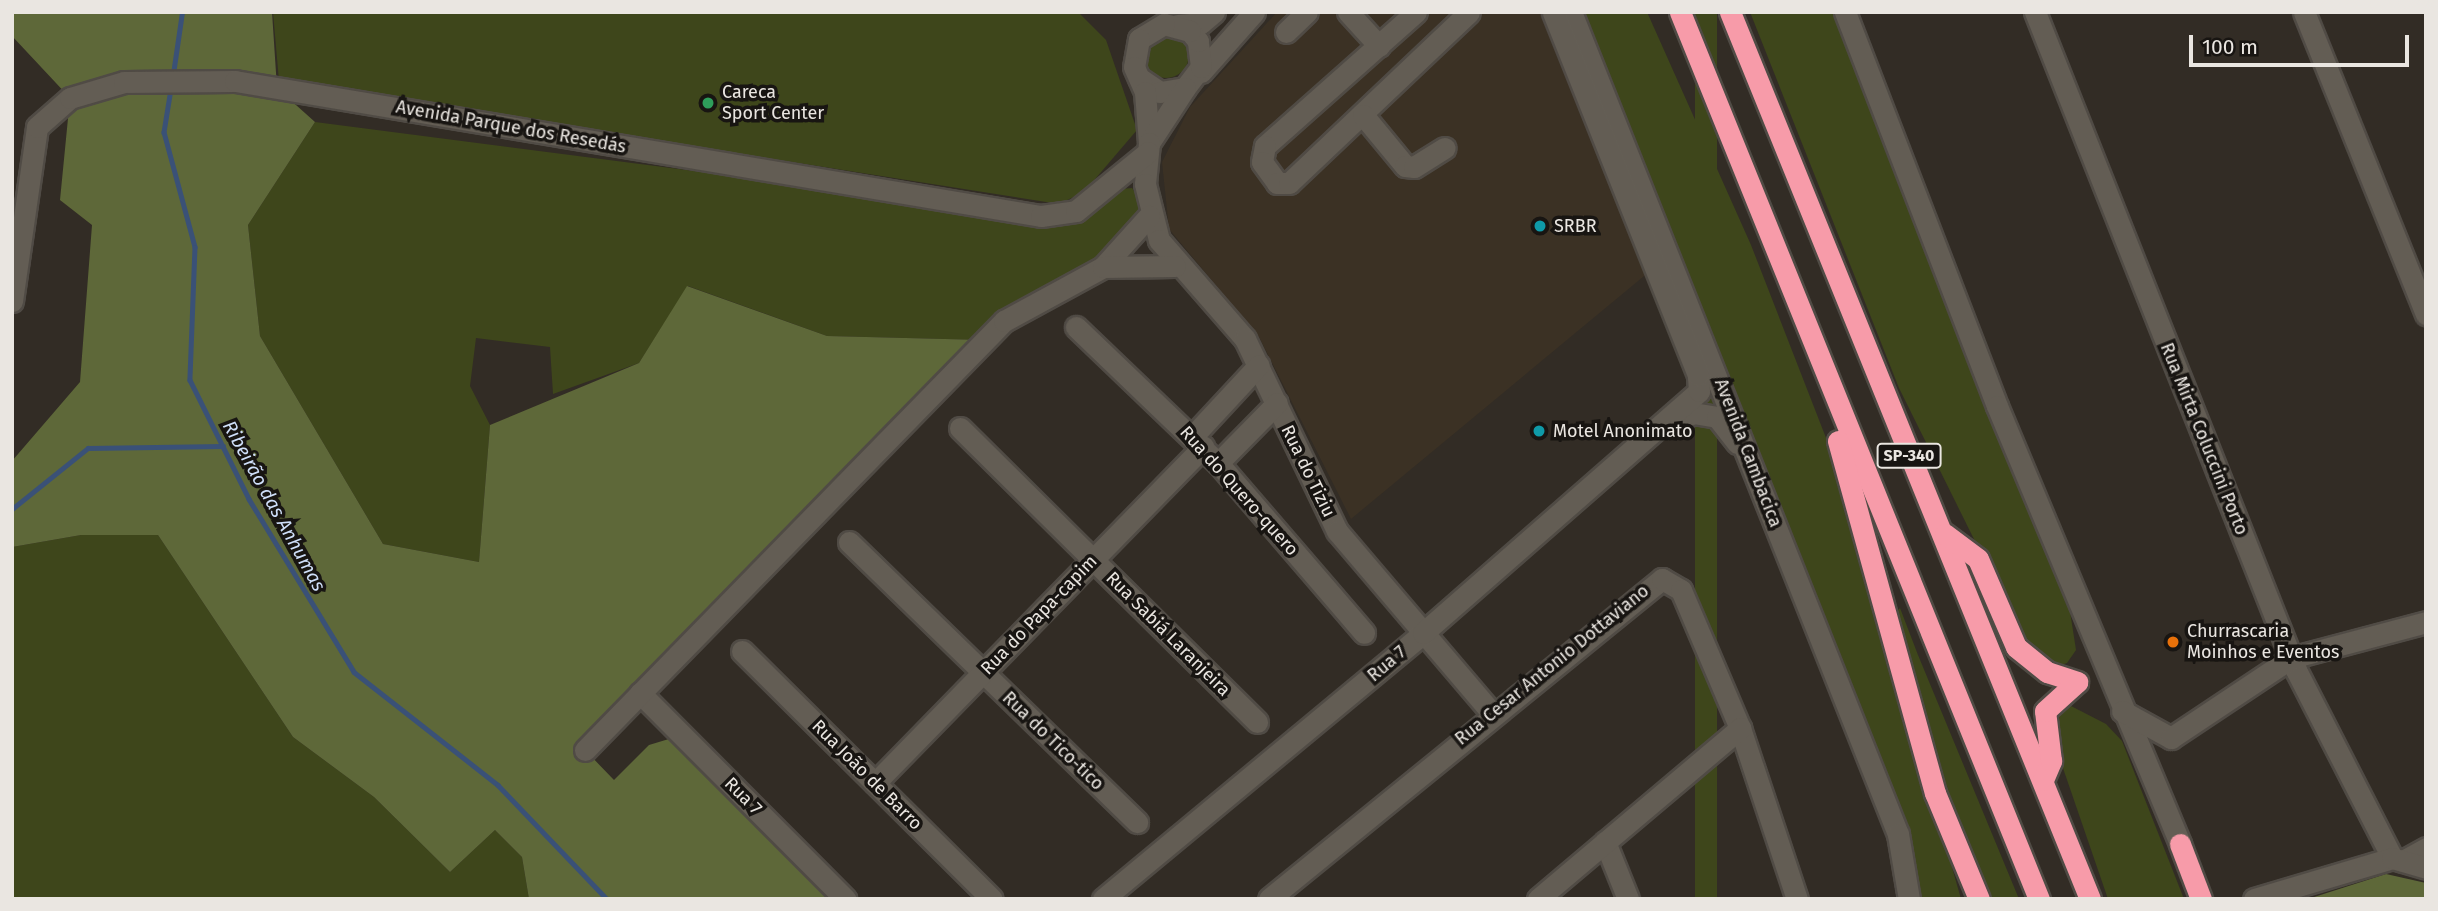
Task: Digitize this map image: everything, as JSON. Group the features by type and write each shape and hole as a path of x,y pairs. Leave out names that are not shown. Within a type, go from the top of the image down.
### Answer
{"highway":[{"name":"SP-340","path":"1678,12 1790,293 2039,899"},
{"name":"SP-340","path":"1730,12 1883,400 1945,534 2090,899"},
{"path":"1790,293 1877,569 1945,821 1979,899"},
{"path":"1945,534 1978,559 2016,647 2041,668 2077,682 2045,710 2051,761 2043,780"},
{"path":"2180,845 2201,899"}],"street":[{"path":"1214,12 1201,23 1157,25 1139,39 1133,54 1139,78 1160,92 1190,84 1254,12"},
{"path":"1286,32 1307,12"},
{"path":"1349,12 1379,46"},
{"path":"1416,12 1265,146 1262,162 1277,183 1289,183 1469,12"},
{"name":"Avenida Cambacica","path":"1553,12 1701,383 1668,424"},
{"name":"Avenida Cambacica","path":"1571,12 1898,834 1909,899"},
{"path":"1845,12 2120,709 2180,845"},
{"name":"Rua Mirta Coluccini Porto","path":"2035,12 2291,658 2398,860"},
{"path":"2304,12 2426,314"},
{"path":"1149,147 1201,67 1198,41 1178,25"},
{"name":"Rua do Tiziu","path":"1139,78 1149,147 1149,216 1175,266 1245,339 1337,531 1491,712"},
{"name":"Avenida Parque dos Resedás","path":"12,301 37,127 70,98 124,82 235,81 1041,216 1076,211 1149,147"},
{"path":"1363,115 1405,166 1414,167 1444,148"},
{"path":"584,750 1004,321 1103,267 1149,216"},
{"path":"1103,267 1175,266"},
{"name":"Rua do Quero-quero","path":"1076,327 1218,463 1364,632"},
{"name":"Rua do Papa-capim","path":"875,783 1093,559 1197,442 1259,365"},
{"path":"1218,463 1277,403"},
{"path":"1668,424 1693,413 1717,417 1759,485"},
{"name":"Rua 7","path":"1103,899 1423,634 1668,424"},
{"name":"Rua Sabiá Laranjeira","path":"960,428 1257,722"},
{"name":"Rua do Tico-tico","path":"849,542 1137,822"},
{"name":"Rua Cesar Antonio Dottaviano","path":"1269,899 1491,712 1662,579 1681,590 1740,727 1797,899"},
{"path":"2149,770 2171,738 2291,658 2426,622"},
{"name":"Rua João de Barro","path":"742,651 992,899"},
{"path":"2077,682 2108,677"},
{"name":"Rua 7","path":"640,693 845,899"},
{"path":"2120,709 2171,738"},
{"path":"1538,899 1740,727"},
{"path":"1945,821 1968,899"},
{"path":"1605,842 1628,899"},
{"path":"2254,899 2398,860 2426,848"},
{"path":"2398,860 2426,868"}],"shaded area":[{"path":"1277,12 1549,12 1655,267 1351,519 1259,337 1169,229 1162,162 1190,107"}],"green space":[{"path":"12,12 272,12 277,88 315,122 248,225 260,336 383,544 479,562 490,425 639,363 687,286 827,336 984,340 585,750 614,780 649,745 682,735 845,899 529,899 522,857 495,830 450,872 374,797 293,737 158,535 81,535 12,547 12,461 80,382 92,225 60,200 70,98 12,36"},
{"name":"Careca Sport Center","path":"273,12 1078,12 1106,40 1137,130 1084,192 1059,204 279,81"},
{"path":"1579,12 1647,12 1751,245 1842,479 1961,899 1918,899 1912,842"},
{"path":"1695,12 1717,12 1717,899 1695,899"},
{"path":"1750,12 1833,12 2069,605 2076,650 2067,663 2058,666 2025,642 1899,388"},
{"path":"1166,32 1182,39 1189,55 1182,71 1166,78 1150,71 1143,55 1150,39"},
{"path":"315,122 1080,221 1121,189 1132,188 1140,200 1139,216 1128,236 1085,269 1038,290 984,340 827,336 688,286 639,363 553,394 550,347 476,338 470,386 490,425 479,562 383,544 260,336 248,225"},
{"path":"81,535 158,535 293,737 374,797 450,872 495,830 522,857 529,899 12,899 12,547"},
{"path":"1900,608 2019,899 1984,899 1942,793 1894,615"},
{"path":"2071,706 2106,724 2122,741 2184,899 2108,899 2054,742 2052,720 2060,708"},
{"path":"2386,874 2426,883 2426,899 2308,899"}],"waterway":[{"name":"Ribeirão das Anhumas","path":"173,74 182,12"},
{"name":"Ribeirão das Anhumas","path":"171,89 164,132 195,247 190,380 249,499 354,672 498,785 607,899"},
{"path":"12,509 88,448 223,446"}],"place":[{"name":"Careca Sport Center","path":"708,103"},
{"name":"SRBR","path":"1540,226"},
{"name":"Motel Anonimato","path":"1539,431"},
{"name":"Churrascaria Moinhos e Eventos","path":"2173,642"}]}
